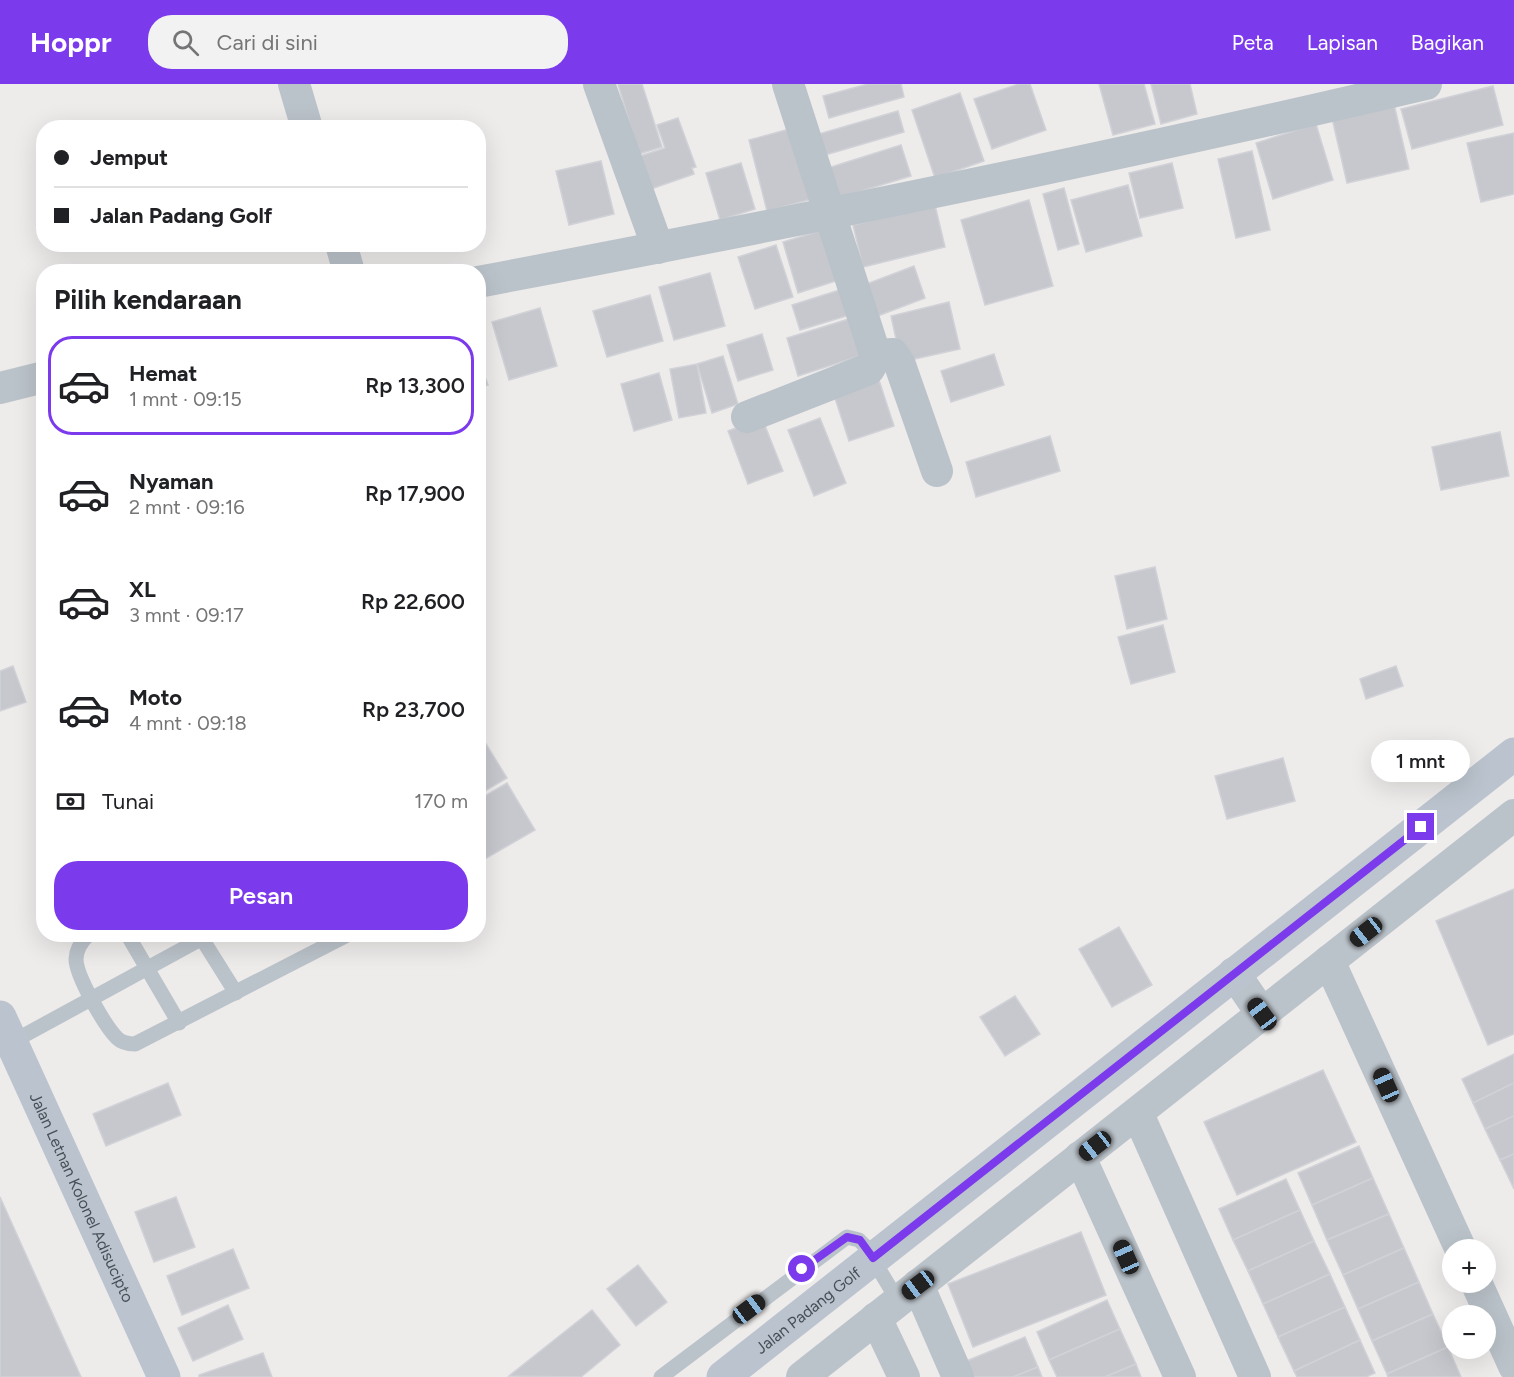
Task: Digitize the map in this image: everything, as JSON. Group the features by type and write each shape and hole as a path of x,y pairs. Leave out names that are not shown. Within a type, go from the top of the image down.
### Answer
{"street":[{"path":"599,84 658,248"},
{"path":"747,417 868,369 875,363 876,354 788,84"},
{"path":"486,280 830,214 1215,134 1426,84"},
{"path":"296,85 305,120"},
{"path":"876,354 893,354 900,365 937,471"},
{"path":"0,388 36,379"},
{"name":"Jalan Padang Golf","path":"723,1377 1514,754"},
{"path":"802,1377 1514,815"},
{"path":"1329,961 1456,1239"},
{"path":"1234,973 1262,1014"},
{"name":"Jalan Letnan Kolonel Adisucipto","path":"6,1029 164,1377"},
{"path":"1138,1114 1254,1377"},
{"path":"1080,1157 1180,1377"},
{"path":"1481,1293 1514,1366"},
{"path":"897,1301 904,1377"},
{"path":"897,1301 958,1377"}],"lane":[{"path":"83,942 77,949 75,960 93,999 119,1040 127,1043 142,1042 335,942"},
{"path":"132,942 179,1023"},
{"path":"6,1029 93,999 194,942"},
{"path":"207,942 236,993"},
{"path":"661,1377 838,1241 847,1237 860,1240 897,1301"}],"building":[{"path":"618,84 642,84 662,147 639,154"},
{"path":"868,84 901,84 904,97 829,118 823,96"},
{"path":"1019,84 1030,84 1046,130 992,149 974,99"},
{"path":"1099,84 1144,84 1155,124 1113,135"},
{"path":"1151,84 1190,84 1197,114 1161,124"},
{"path":"1493,86 1503,125 1412,149 1401,109"},
{"path":"960,93 984,161 935,178 912,110"},
{"path":"1394,104 1409,169 1347,183 1332,118"},
{"path":"898,111 904,132 825,155 819,134"},
{"path":"678,118 696,167 692,168 694,174 651,189 640,156 665,148 657,125"},
{"path":"1316,124 1333,180 1273,199 1256,143"},
{"path":"793,128 812,199 767,211 749,140"},
{"path":"1514,133 1514,194 1481,202 1467,143"},
{"path":"901,145 911,176 838,198 828,168"},
{"path":"1252,151 1270,230 1236,238 1218,159"},
{"path":"601,161 614,214 569,225 556,171"},
{"path":"741,163 755,209 720,220 706,173"},
{"path":"1172,163 1183,208 1140,218 1129,173"},
{"path":"1128,185 1142,236 1086,252 1071,200"},
{"path":"1064,188 1079,244 1058,250 1043,194"},
{"path":"1029,200 1053,286 985,305 961,220"},
{"path":"935,205 945,247 863,267 853,225"},
{"path":"826,229 842,279 798,293 783,242"},
{"path":"776,245 793,297 755,309 738,257"},
{"path":"914,266 925,298 875,317 864,285"},
{"path":"710,273 725,326 674,340 659,287"},
{"path":"846,288 853,314 800,330 792,305"},
{"path":"650,295 663,341 607,357 593,311"},
{"path":"949,302 960,349 901,362 891,316"},
{"path":"540,308 557,366 509,380 492,322"},
{"path":"852,318 863,355 798,376 787,338"},
{"path":"762,334 773,370 738,381 727,345"},
{"path":"994,354 1004,385 951,402 941,371"},
{"path":"723,356 738,404 712,413 697,364"},
{"path":"697,364 706,413 679,418 670,369"},
{"path":"659,373 672,420 634,431 621,384"},
{"path":"877,374 894,426 849,441 832,389"},
{"path":"762,418 783,471 748,484 728,431"},
{"path":"820,418 846,483 814,496 788,430"},
{"path":"1500,432 1509,476 1441,490 1432,447"},
{"path":"1050,436 1060,471 976,497 966,462"},
{"path":"1155,567 1167,619 1127,629 1115,576"},
{"path":"1163,625 1175,672 1131,684 1118,637"},
{"path":"13,666 26,702 0,711 0,671"},
{"path":"1396,666 1403,686 1366,699 1360,679"},
{"path":"486,744 507,778 486,790"},
{"path":"1283,758 1295,801 1227,819 1215,776"},
{"path":"507,783 535,830 486,858 486,795"},
{"path":"1514,889 1514,1034 1488,1045 1436,921"},
{"path":"1119,927 1152,985 1112,1007 1079,949"},
{"path":"1015,996 1040,1034 1005,1056 980,1017"},
{"path":"1514,1054 1514,1083 1473,1103 1462,1079"},
{"path":"1323,1070 1356,1142 1237,1195 1204,1122"},
{"path":"168,1083 181,1115 106,1146 93,1114"},
{"path":"1514,1083 1514,1116 1485,1129 1473,1103"},
{"path":"1514,1116 1514,1154 1500,1160 1485,1129"},
{"path":"1359,1146 1373,1178 1312,1205 1298,1173"},
{"path":"1514,1154 1514,1189 1500,1160"},
{"path":"1373,1178 1389,1214 1327,1240 1312,1205"},
{"path":"1286,1179 1300,1210 1233,1240 1219,1209"},
{"path":"0,1197 81,1377 0,1377"},
{"path":"176,1197 195,1247 154,1262 135,1212"},
{"path":"1300,1210 1314,1241 1248,1271 1233,1240"},
{"path":"1389,1214 1404,1248 1343,1275 1327,1240"},
{"path":"1081,1232 1106,1295 973,1347 948,1284"},
{"path":"1314,1241 1330,1274 1263,1304 1248,1271"},
{"path":"1404,1248 1419,1282 1358,1309 1343,1275"},
{"path":"233,1249 249,1288 182,1315 167,1276"},
{"path":"638,1265 667,1302 636,1326 607,1289"},
{"path":"1330,1274 1345,1307 1278,1337 1263,1304"},
{"path":"1419,1282 1433,1314 1372,1341 1358,1309"},
{"path":"1107,1300 1120,1329 1049,1360 1037,1332"},
{"path":"228,1305 243,1339 193,1361 178,1328"},
{"path":"1345,1307 1360,1340 1294,1371 1278,1337"},
{"path":"592,1310 620,1345 581,1377 509,1376"},
{"path":"1433,1314 1442,1334 1442,1350 1387,1374 1372,1341"},
{"path":"1120,1329 1136,1364 1105,1377 1057,1377 1049,1360"},
{"path":"1025,1337 1038,1367 1013,1377 971,1377 964,1362"},
{"path":"1360,1340 1375,1373 1366,1377 1297,1377 1294,1371"},
{"path":"1442,1350 1442,1359 1453,1359 1461,1377 1388,1377 1387,1374"},
{"path":"263,1353 272,1377 199,1377 199,1375"},
{"path":"1136,1364 1141,1377 1105,1377"},
{"path":"1038,1367 1042,1377 1013,1377"}],"route":[{"path":"802,1269 838,1241 847,1237 860,1240 873,1258 1421,827"}]}
